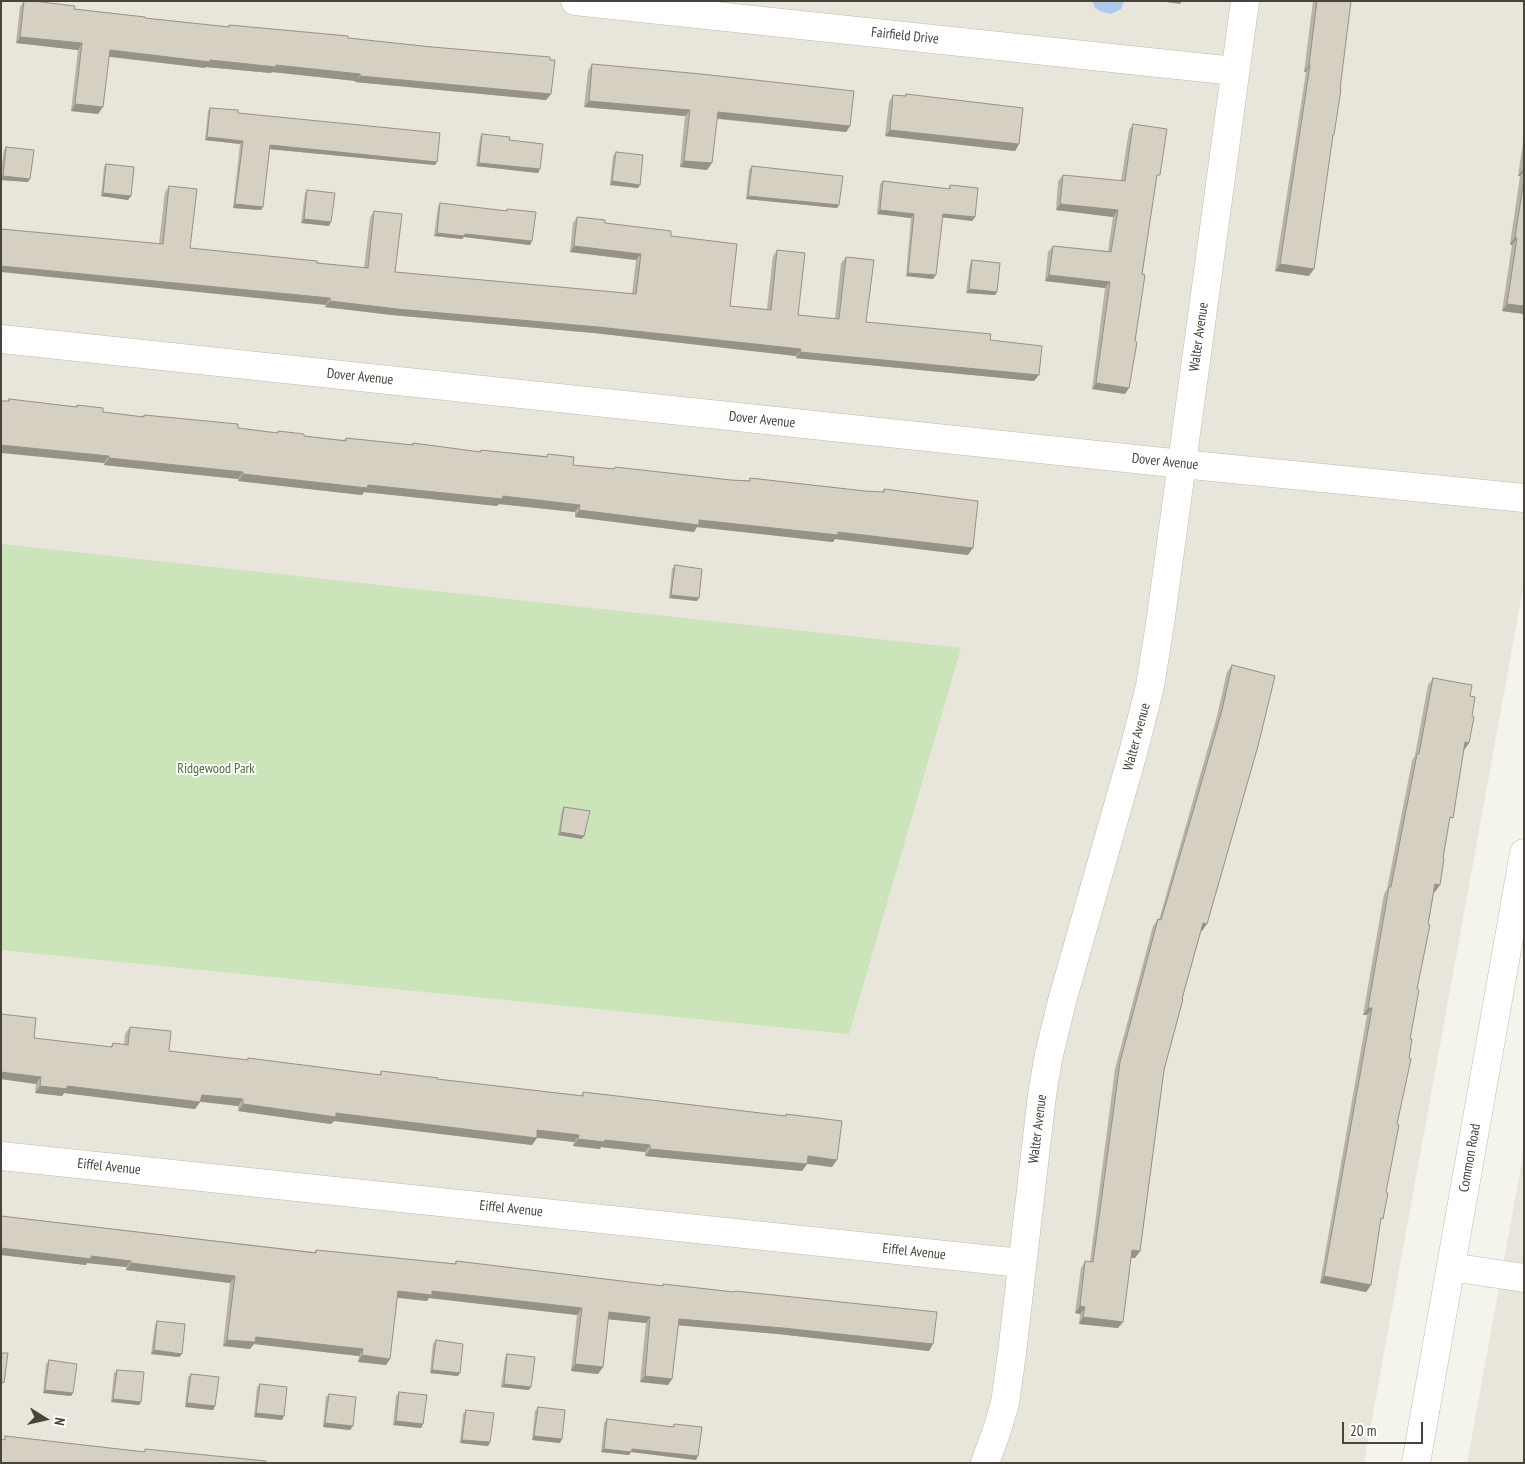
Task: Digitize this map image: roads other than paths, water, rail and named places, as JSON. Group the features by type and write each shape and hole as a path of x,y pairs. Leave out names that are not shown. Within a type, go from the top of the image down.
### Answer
{"street":[{"name":"Fairfield Drive","path":"575,1 1234,71"},
{"name":"Walter Avenue","path":"985,1463 1005,1402 1048,1059 1062,1001 1150,686 1245,1"},
{"name":"Dover Avenue","path":"1,339 1182,464 1524,498"},
{"name":"Common Road","path":"1416,1463 1524,853"},
{"name":"Eiffel Avenue","path":"1,1156 1021,1263"},
{"path":"1451,1267 1524,1278"}],"water":[{"path":"1092,1 1124,1 1121,9 1111,14 1095,8"}],"park label":[{"name":"Ridgewood Park","path":"216,769"}]}
